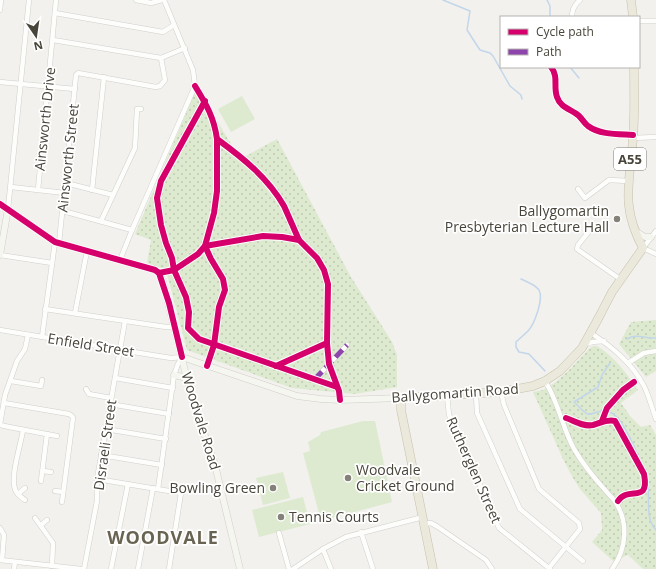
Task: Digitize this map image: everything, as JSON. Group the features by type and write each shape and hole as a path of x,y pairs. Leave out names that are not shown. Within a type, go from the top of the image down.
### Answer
{"highway":[{"path":"631,0 632,16"},
{"name":"A55","path":"634,68 633,138 628,181 628,204 635,231 643,248"},
{"name":"Ballygomartin Road","path":"402,398 501,392 534,386 545,381 560,371 584,344 612,292 643,248"},
{"path":"402,398 401,410 433,569"}],"main road":[{"name":"Woodvale Road","path":"0,204 57,243 155,270 159,273 187,380 215,465 240,569"},
{"path":"0,255 8,209"},
{"path":"635,231 644,237 651,237"},
{"name":"Ballygomartin Road","path":"182,357 297,396 340,400 402,398"},
{"path":"174,375 183,377 187,380"}],"street":[{"path":"0,10 1,0"},
{"path":"8,209 29,0"},
{"name":"Ainsworth Drive","path":"38,190 49,87 56,0"},
{"path":"120,260 195,86 193,70 163,0 151,3 136,0"},
{"path":"572,16 572,10 580,0"},
{"path":"55,13 164,32 174,25"},
{"path":"640,21 656,21"},
{"path":"53,40 161,58 184,48"},
{"path":"92,190 104,78 156,87 160,86 165,80 161,58"},
{"name":"Ainsworth Street","path":"42,337 52,263 63,212 76,75 78,73 104,78"},
{"path":"0,82 75,89"},
{"path":"101,221 135,148 138,109 141,109"},
{"path":"633,138 656,137"},
{"path":"578,189 585,198 609,180 628,181"},
{"path":"66,184 114,195"},
{"path":"11,187 65,193"},
{"path":"63,212 132,230"},
{"path":"591,229 578,245 577,249 620,279"},
{"name":"Ballygomartin Road","path":"643,248 656,231"},
{"path":"643,248 656,254"},
{"path":"75,313 87,251"},
{"path":"0,255 52,263"},
{"path":"45,309 174,327"},
{"name":"Disraeli Street","path":"82,569 97,501 97,479 125,321"},
{"name":"Enfield Street","path":"0,330 171,358 182,357"},
{"path":"591,333 613,348 628,363 644,387 656,419"},
{"path":"28,335 25,349 17,361 10,381 0,424 57,436"},
{"path":"584,344 604,341"},
{"path":"315,379 347,345"},
{"path":"628,363 644,353 656,351"},
{"path":"138,569 162,465 174,375 182,357"},
{"path":"115,378 173,388"},
{"path":"10,381 41,386 42,380"},
{"path":"545,381 555,399 563,424 574,449 588,470 614,500 621,513 625,530 623,550 612,569"},
{"path":"86,389 89,394 111,398"},
{"path":"501,392 504,405 539,489 579,523 580,529 550,569"},
{"path":"476,394 477,413 520,509 583,561"},
{"name":"Rutherglen Street","path":"447,396 449,415 499,528 550,569"},
{"path":"4,403 69,414 72,416 62,502"},
{"path":"110,404 169,414"},
{"path":"106,429 166,439"},
{"path":"23,430 21,444 16,458 14,482 15,489 18,494 25,500"},
{"path":"41,481 47,434"},
{"path":"101,455 162,465"},
{"path":"42,471 51,472"},
{"path":"97,479 181,493 169,569"},
{"path":"111,569 128,484"},
{"path":"18,494 25,488"},
{"path":"55,491 64,492"},
{"path":"35,518 41,524 53,543 52,566"},
{"path":"41,524 47,520"},
{"path":"293,569 323,548 346,537 361,532 423,520 438,527 486,560 492,569"},
{"path":"0,528 4,535 1,560 44,567 52,566 82,569"},
{"path":"361,532 373,569"},
{"path":"279,533 289,569"},
{"path":"323,548 331,569"},
{"path":"14,569 15,562"}],"green space":[{"path":"197,88 239,157 246,156 277,139 351,277 392,342 397,355 397,387 355,394 292,388 187,350 166,270 147,263 151,240 135,234"},
{"path":"242,96 255,119 231,132 218,109"},
{"path":"656,320 656,371 646,377 619,344 631,322"},
{"path":"597,346 615,360 638,390 621,403 630,416 641,427 650,425 656,435 656,569 643,569 628,555 613,561 592,542 602,530 601,513 580,489 573,478 533,392 543,390 556,382 591,347"},
{"name":"Woodvale Cricket Ground","path":"363,421 375,421 392,502 321,521 303,453 310,451 308,442 320,435 321,432"},
{"name":"Bowling Green","path":"283,472 290,498 263,505 256,478"},
{"name":"Tennis Courts","path":"303,497 310,524 259,537 252,510"}],"waterway":[{"path":"443,0 470,11 467,30 480,50 490,53 493,56 510,86 521,95 522,99"},
{"path":"547,0 550,6 550,16"},
{"path":"571,68 579,78"},
{"path":"521,279 538,288 540,299 538,312 533,323 528,331 516,342 516,347 519,352 529,354 545,371"},
{"path":"627,339 634,336 656,338"},
{"path":"610,363 602,375 598,387 574,402 582,411 586,413 590,414 607,411 613,413 620,421 635,449 645,473 648,486 648,506 650,519 656,530"}],"marked path":[{"path":"315,379 347,345"}],"cycle path":[{"path":"552,68 555,74 557,97 562,105 577,114 588,126 593,129 610,134 633,135"},
{"path":"195,86 212,117 217,139 245,161 270,186 284,206 299,240"},
{"path":"205,101 161,181 157,198 161,225 166,243 172,258 174,270 186,297 189,312 188,328 199,339 337,387"},
{"path":"207,366 214,345 219,307 225,290 223,279 205,246 214,213 217,191 217,139"},
{"path":"0,204 55,242 155,270 159,273 169,303 182,357"},
{"path":"159,273 174,270 198,254 205,246 263,236 299,240 317,258 324,270 328,284 327,343 329,364 339,391 340,400"},
{"path":"276,366 327,343"},
{"path":"602,421 607,408 623,390 634,382"},
{"path":"566,418 589,425 606,421 615,421 644,474 645,483 644,489 641,492 627,494 618,501"}],"place":[{"name":"Ballygomartin Presbyterian Lecture Hall","path":"617,219"},
{"name":"Woodvale Cricket Ground","path":"348,478"},
{"name":"Bowling Green","path":"273,488"},
{"name":"Tennis Courts","path":"281,517"}],"district":[{"name":"WOODVALE","path":"163,538"}]}
